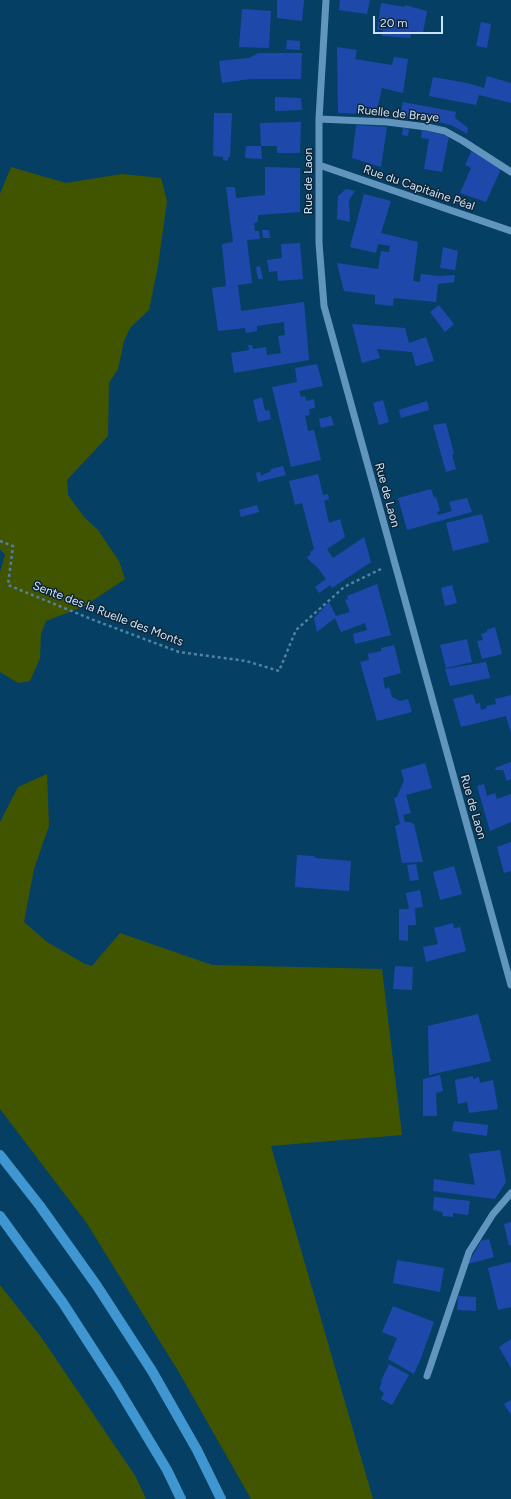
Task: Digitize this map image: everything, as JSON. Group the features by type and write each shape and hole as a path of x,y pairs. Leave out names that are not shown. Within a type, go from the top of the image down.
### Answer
{"main road":[{"path":"0,1155 40,1206 97,1286 152,1371 197,1450 221,1499"},
{"path":"0,1216 71,1315 167,1470 181,1499"}],"street":[{"name":"Rue de Laon","path":"326,0 319,119 319,243 324,306 511,985"},
{"name":"Ruelle de Braye","path":"319,119 387,122 445,131 511,172"},
{"name":"Rue du Capitaine Péal","path":"319,165 511,231"},
{"path":"427,1376 469,1252 493,1214 511,1193"}],"path":[{"name":"Sente des la Ruelle des Monts","path":"0,541 13,546 8,585 91,619 180,652 246,661 280,671 296,630 344,587 394,562"}],"green space":[{"path":"11,167 66,183 122,174 161,178 167,201 158,266 149,310 130,328 124,341 118,369 109,383 108,436 67,480 68,495 84,517 98,530 119,561 125,579 83,607 46,621 41,634 40,658 30,681 18,683 0,672 0,572 5,555 0,549 0,194"},
{"path":"47,774 49,826 34,869 24,922 47,942 85,964 92,966 120,933 212,965 382,969 402,1135 271,1146 373,1499 251,1499 180,1374 86,1222 0,1109 0,822 18,787"},
{"path":"0,1285 41,1337 136,1477 146,1499 0,1499"}],"building":[{"path":"277,0 304,0 302,21 277,18"},
{"path":"340,0 370,0 367,14 339,10"},
{"path":"381,3 405,7 405,5 427,11 423,33 412,31 410,38 382,36 383,30 377,30"},
{"path":"242,9 271,11 269,48 239,47"},
{"path":"481,22 491,24 487,48 476,46"},
{"path":"287,40 300,41 300,50 286,49"},
{"path":"337,47 357,50 355,59 392,65 394,57 408,59 403,93 382,88 377,110 387,111 387,115 338,113"},
{"path":"258,53 302,53 301,79 250,79 222,83 219,61 249,58"},
{"path":"487,76 511,83 511,103 479,95 476,105 429,96 433,77 467,83 484,88"},
{"path":"275,97 301,98 302,110 275,111"},
{"path":"403,102 456,112 455,118 468,128 467,134 453,126 439,122 400,116"},
{"path":"214,113 232,113 230,157 228,157 228,161 223,160 223,157 213,156"},
{"path":"301,122 300,153 277,153 277,146 261,146 260,123"},
{"path":"356,125 387,127 381,167 352,158"},
{"path":"403,128 409,129 408,136 402,135"},
{"path":"422,130 449,136 442,172 424,169 429,139 421,138"},
{"path":"246,146 261,146 262,159 245,158"},
{"path":"472,150 501,169 486,202 460,193 471,168 465,165"},
{"path":"265,167 300,168 300,212 258,215 258,222 254,223 255,231 259,231 260,239 247,240 252,283 238,285 241,311 304,302 309,360 234,373 231,353 249,350 248,345 252,345 253,349 266,347 267,355 281,353 278,336 285,335 284,322 257,326 257,331 246,333 245,328 218,331 212,288 226,286 222,244 233,242 226,187 235,187 236,198 265,195"},
{"path":"346,189 355,191 349,200 350,222 337,219 338,196"},
{"path":"364,194 391,201 381,233 418,242 413,281 420,282 421,274 439,276 455,275 454,282 438,284 436,302 394,298 393,306 375,304 375,295 344,291 337,263 378,269 381,251 389,252 390,246 378,244 376,253 350,247"},
{"path":"262,230 269,230 270,238 263,238"},
{"path":"300,243 303,279 278,281 277,271 269,272 267,260 282,258 281,244"},
{"path":"443,247 458,251 455,270 440,268"},
{"path":"260,266 263,279 258,279 256,267"},
{"path":"439,305 454,324 445,332 430,312"},
{"path":"352,324 405,328 409,343 426,337 434,361 416,366 412,352 377,349 380,358 362,363"},
{"path":"317,364 323,386 299,391 301,397 305,396 306,401 314,399 315,408 309,409 310,415 305,416 308,431 314,430 321,460 291,467 272,387 297,382 295,368"},
{"path":"262,397 265,411 269,410 271,419 258,422 253,400"},
{"path":"383,400 389,422 379,425 373,403"},
{"path":"427,401 429,410 401,418 399,410"},
{"path":"331,416 334,425 321,428 319,419"},
{"path":"446,423 454,454 452,455 456,469 446,472 433,425"},
{"path":"283,466 286,475 258,482 256,473 260,472 261,476 271,471 271,469"},
{"path":"318,474 323,495 328,494 329,499 324,501 329,523 340,519 345,537 327,549 333,558 364,537 371,562 332,588 330,585 319,593 315,587 326,579 307,557 314,549 302,503 295,505 289,481"},
{"path":"431,489 434,498 436,497 440,511 437,512 438,515 452,511 449,502 467,498 472,512 407,530 398,498"},
{"path":"257,505 259,512 241,517 239,510"},
{"path":"482,514 489,542 453,551 446,523"},
{"path":"377,584 391,635 355,644 353,634 367,630 365,623 341,632 335,618 317,632 314,618 329,602 336,616 350,612 345,600 348,599 347,596"},
{"path":"452,585 457,603 445,606 441,588"},
{"path":"495,627 502,654 482,659 477,641 483,640 481,634"},
{"path":"467,639 472,662 446,668 440,645"},
{"path":"394,645 401,673 383,678 385,689 389,687 392,697 400,701 408,699 412,712 377,721 360,662 369,660 368,654 381,651 381,648"},
{"path":"486,662 490,678 450,686 445,669"},
{"path":"473,694 476,704 480,703 481,710 487,708 486,706 496,704 495,699 511,695 511,733 506,716 461,727 453,699"},
{"path":"511,762 511,779 507,781 503,770 496,770 495,768"},
{"path":"425,763 432,788 406,795 411,813 403,815 405,822 414,824 423,862 402,863 395,826 400,824 394,798 397,797 404,780 401,770"},
{"path":"484,784 487,796 495,793 497,799 511,794 511,822 490,831 477,786"},
{"path":"511,842 511,871 504,873 497,847"},
{"path":"297,855 351,861 349,891 295,887"},
{"path":"416,864 419,880 410,881 407,865"},
{"path":"454,866 462,894 440,900 433,872"},
{"path":"420,890 423,907 415,908 416,925 408,925 408,941 399,940 399,909 409,909 406,893"},
{"path":"453,923 454,928 460,927 466,951 426,962 423,947 438,944 434,928"},
{"path":"395,966 413,967 412,990 393,989"},
{"path":"478,1014 491,1061 429,1075 428,1026"},
{"path":"440,1075 443,1091 436,1093 437,1116 423,1116 423,1079"},
{"path":"473,1076 473,1079 479,1077 480,1083 493,1080 498,1109 469,1113 467,1102 458,1104 455,1080"},
{"path":"454,1121 488,1125 487,1136 452,1131"},
{"path":"500,1150 506,1182 495,1199 433,1191 434,1179 475,1185 469,1154"},
{"path":"434,1197 470,1201 468,1215 453,1213 453,1217 443,1216 442,1212 433,1210"},
{"path":"511,1222 511,1245 509,1246 504,1224"},
{"path":"489,1239 494,1257 468,1264 481,1241"},
{"path":"397,1260 444,1268 440,1292 393,1283"},
{"path":"511,1262 511,1307 498,1310 488,1268"},
{"path":"458,1296 476,1297 476,1311 457,1310"},
{"path":"393,1306 434,1322 414,1374 388,1359 397,1338 382,1332"},
{"path":"511,1339 511,1368 499,1347"},
{"path":"389,1364 409,1375 392,1405 381,1399 384,1393 379,1389"},
{"path":"511,1400 511,1415 504,1404"}]}
